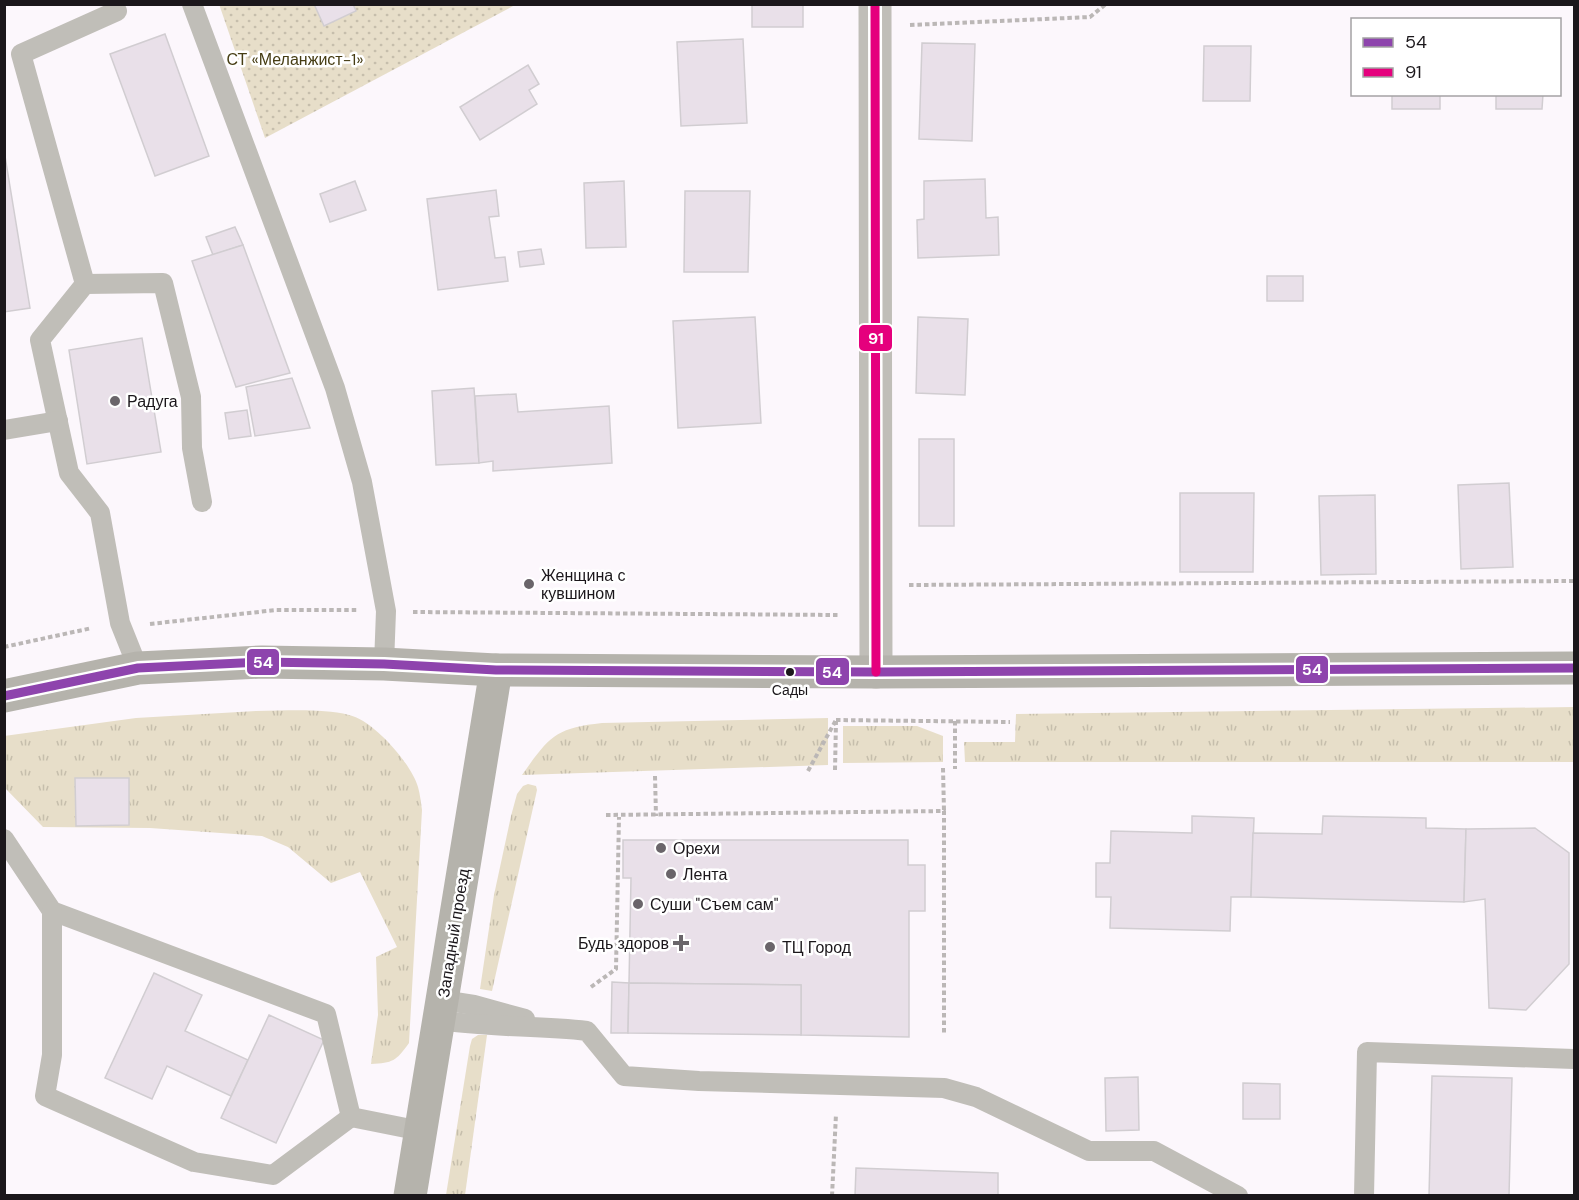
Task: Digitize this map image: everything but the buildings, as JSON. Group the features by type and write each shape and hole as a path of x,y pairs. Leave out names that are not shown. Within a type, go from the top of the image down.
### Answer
{"main road":[{"path":"4,696 138,668 262,662 384,664 496,670 876,672 1575,668"},
{"name":"Западный проезд","path":"410,1196 496,670"}],"street":[{"path":"875,4 876,672"}],"lane":[{"path":"192,4 335,388 362,482 386,611 384,664"},
{"path":"85,284 13,57 117,11"},
{"path":"85,284 163,283 191,397 192,448 202,502"},
{"path":"85,284 40,340 69,472 100,513 120,622 138,668"},
{"path":"4,430 58,422"},
{"path":"4,839 52,911 52,1055 45,1096 194,1162 273,1176 351,1117 421,1131"},
{"path":"52,911 326,1014 351,1117"},
{"path":"440,1010 471,1025 544,1026 587,1031 624,1076 699,1082 944,1089 976,1097 1089,1151 1154,1151 1238,1196"},
{"path":"1364,1196 1367,1052 1575,1059"}],"path":[{"path":"875,49 901,25 1090,16 1106,4"},
{"path":"4,647 120,622 151,624 276,610 474,614 841,615 877,586 1575,581"},
{"path":"836,720 1010,722"},
{"path":"835,770 836,720"},
{"path":"808,771 836,720"},
{"path":"955,721 956,769"},
{"path":"943,768 944,1035"},
{"path":"655,776 656,816"},
{"path":"606,815 619,817 944,811"},
{"path":"591,987 616,969 619,817"},
{"path":"832,1196 838,1086"}],"green space":[{"name":"СТ «Меланжист-1»","path":"219,4 515,5 265,138"},
{"path":"1574,707 1574,762 965,762 964,742 1015,742 1016,714"},
{"path":"256,711 326,711 359,719 390,744 408,766 418,787 422,810 409,1043 401,1054 389,1062 371,1064 378,1015 376,957 397,947 360,872 331,883 288,847 262,836 150,828 43,827 5,788 4,736 136,718"},
{"path":"828,718 828,765 522,775 539,752 554,737 586,725"},
{"path":"843,726 917,726 943,736 943,762 843,763"},
{"path":"528,784 536,786 537,790 492,991 480,989 494,895 511,816 517,794 523,786"},
{"path":"478,1035 487,1035 465,1195 446,1195 470,1046 472,1039"}],"transit line":[{"name":"91","path":"875,4 876,672"},
{"name":"54","path":"4,696 138,668 262,662 384,664 496,670 876,672 1574,668"}],"place":[{"name":"Радуга","path":"115,401"},
{"name":"Женщина с кувшином","path":"529,584"},
{"name":"Сады","path":"790,672"},
{"name":"Орехи","path":"661,848"},
{"name":"Лента","path":"671,874"},
{"name":"Суши \"Съем сам\"","path":"638,904"},
{"name":"Будь здоров","path":"681,943"},
{"name":"ТЦ Город","path":"770,947"}]}
